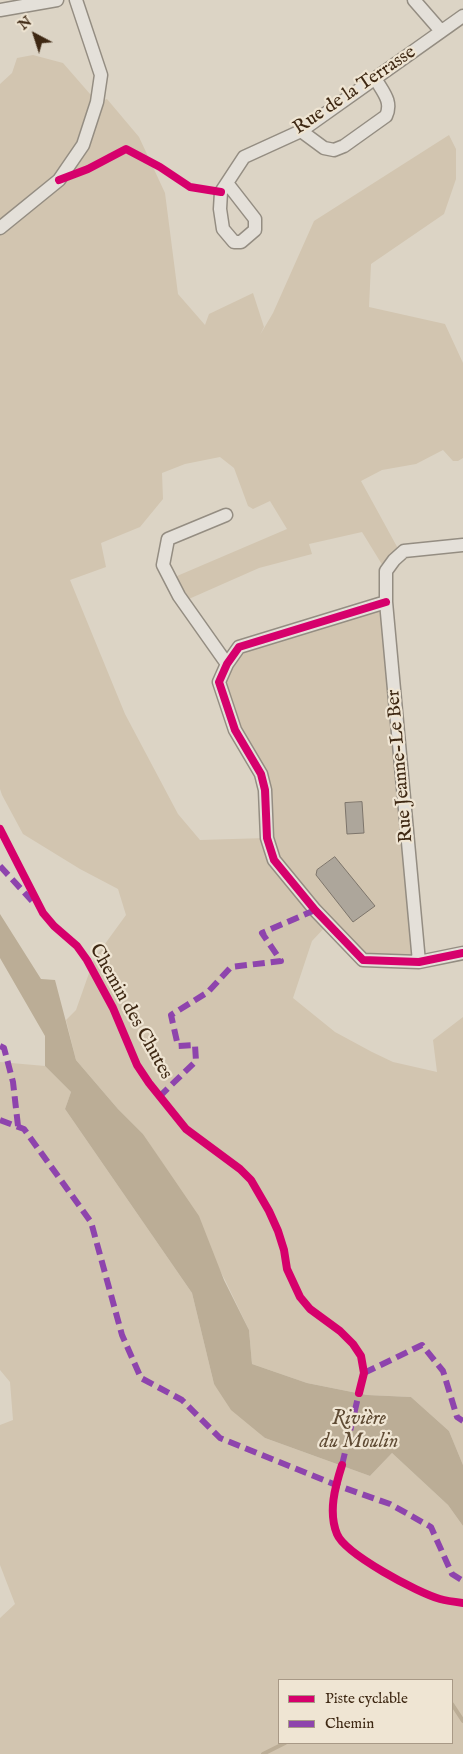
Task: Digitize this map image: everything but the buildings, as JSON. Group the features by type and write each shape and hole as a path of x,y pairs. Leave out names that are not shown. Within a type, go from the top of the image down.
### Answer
{"street":[{"path":"0,10 57,0"},
{"path":"0,228 59,180 83,145 92,119 101,75 76,0"},
{"path":"414,0 441,32"},
{"name":"Rue de la Terrasse","path":"227,183 244,157 301,131 463,16"},
{"path":"301,131 324,148 334,150 344,146 386,116 390,109 387,99 375,78"},
{"path":"226,515 168,539 163,565 179,596 227,664"},
{"name":"Rue Jeanne-Le Ber","path":"419,962 386,602 386,571 394,560 404,552 463,546"},
{"path":"386,602 239,647 227,664 220,682 236,730 261,774 265,790 267,838 274,860 314,910 363,960 419,962 463,953"}],"shaded area":[{"path":"33,55 63,63 97,102 107,99 139,137 165,193 178,294 205,325 209,314 253,293 264,327 260,335 273,313 314,221 449,135 456,149 456,179 444,214 371,264 369,307 445,324 463,363 463,458 453,461 443,450 416,464 382,470 361,481 401,554 386,571 362,532 309,544 312,554 259,568 182,602 170,579 287,529 270,501 253,509 248,506 234,468 220,457 185,464 162,473 163,499 140,527 101,543 106,567 70,580 125,714 178,814 200,840 266,838 265,790 219,682 239,647 386,602 419,962 363,960 327,925 312,941 293,998 335,1032 372,1052 393,1062 437,1072 433,1040 463,1017 463,1465 449,1431 411,1397 367,1395 307,1383 252,1364 249,1330 225,1280 166,1169 143,1134 118,1109 76,1060 66,1020 76,1010 94,959 126,915 118,889 80,869 23,834 0,789 0,84 12,73 17,58"},
{"path":"0,1062 45,1066 71,1092 65,1109 192,1293 214,1384 265,1438 370,1476 392,1453 448,1505 463,1526 463,1754 0,1754 0,1618 15,1604 0,1565 0,1425 13,1420 10,1382 0,1370"}],"water":[{"name":"Rivière du Moulin","path":"0,914 41,979 55,980 76,1060 118,1109 143,1134 199,1216 224,1280 249,1330 252,1364 307,1383 367,1395 411,1397 449,1431 463,1465 463,1526 448,1505 392,1453 370,1476 265,1438 231,1410 214,1384 192,1293 65,1109 71,1092 45,1066 45,1036 0,958"}],"waterway":[{"path":"453,1706 463,1721"},
{"path":"263,1754 283,1744"}],"marked path":[{"path":"0,866 32,901"},
{"path":"159,1097 196,1061 195,1045 178,1046 171,1015 208,992 231,967 281,961 262,933 315,910"},
{"path":"0,1046 4,1048 13,1082 18,1126"},
{"path":"0,1120 24,1129 91,1222 122,1335 141,1378 182,1400 220,1438 336,1485 390,1504 431,1527 452,1574 463,1581"},
{"path":"364,1373 422,1345 443,1371 457,1417 463,1421"},
{"path":"342,1465 359,1393"}],"cycle path":[{"path":"59,180 88,169 126,149 160,167 190,187 221,192"},
{"path":"386,602 239,647 227,664 219,682 235,730 261,774 265,790 267,838 274,860 315,910 363,960 419,962 463,953"},
{"name":"Chemin des Chutes","path":"0,829 43,913 54,926 77,946 87,960 113,1008 137,1065 149,1083 186,1129 240,1169 251,1180 278,1231 287,1269 300,1297 310,1309 340,1331 353,1344 361,1356 364,1373 359,1393"},
{"path":"342,1465 335,1491 333,1517 337,1534 343,1542 367,1562 400,1581 440,1599 463,1603"}]}
